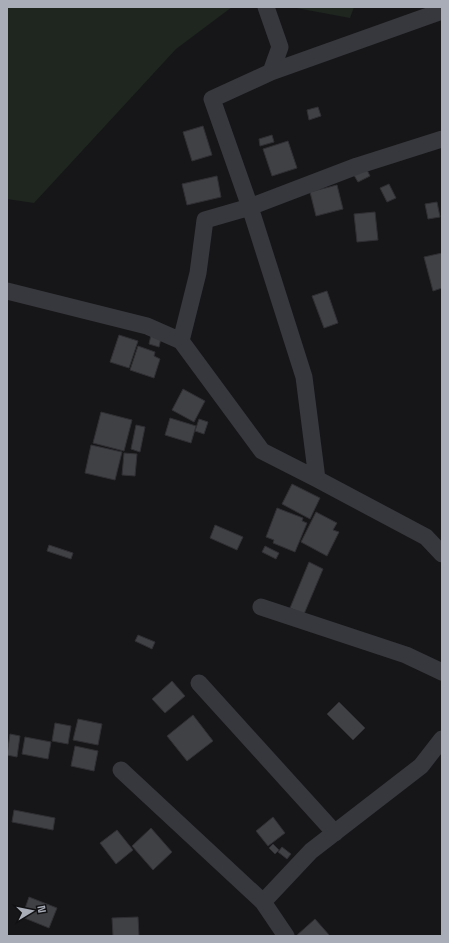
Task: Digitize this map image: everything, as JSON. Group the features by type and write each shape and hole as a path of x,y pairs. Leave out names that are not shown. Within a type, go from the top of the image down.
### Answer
{"street":[{"path":"266,7 280,48 271,72"},
{"path":"317,479 304,377 250,207 212,99 271,72 442,11"},
{"path":"182,341 198,273 205,220 250,207 357,166 442,139"},
{"path":"7,291 147,326 182,341 262,451 426,537 442,554"},
{"path":"260,607 406,655 442,672"},
{"path":"199,683 335,832"},
{"path":"262,902 311,851 421,766 442,739"},
{"path":"122,770 262,902 286,936"}],"shaded area":[{"path":"7,7 232,7 176,49 34,203 7,199"},
{"path":"291,7 354,7 350,18"}],"building":[{"path":"318,107 321,116 309,120 307,110"},
{"path":"203,126 212,155 192,161 183,132"},
{"path":"272,135 274,142 260,146 259,139"},
{"path":"288,141 297,168 272,176 263,149"},
{"path":"365,166 370,176 358,182 352,172"},
{"path":"217,176 221,197 187,205 182,184"},
{"path":"389,184 396,198 387,202 380,188"},
{"path":"337,185 343,209 316,216 310,192"},
{"path":"437,202 440,217 428,219 425,204"},
{"path":"375,212 378,240 357,242 354,214"},
{"path":"442,253 442,288 433,291 424,257"},
{"path":"327,291 338,323 324,328 312,296"},
{"path":"119,335 138,341 129,368 110,362"},
{"path":"151,335 161,338 159,347 149,344"},
{"path":"138,346 155,352 154,356 160,359 154,378 130,370"},
{"path":"183,389 205,401 194,422 172,410"},
{"path":"101,412 132,420 124,451 93,443"},
{"path":"170,418 196,426 191,443 165,435"},
{"path":"199,419 208,422 204,434 195,431"},
{"path":"136,425 145,427 140,452 131,449"},
{"path":"91,445 122,452 115,480 85,473"},
{"path":"124,453 137,454 135,476 122,475"},
{"path":"292,484 320,498 310,519 282,504"},
{"path":"277,508 303,518 302,521 307,523 295,552 273,543 274,540 266,537"},
{"path":"316,512 337,523 333,530 339,532 327,556 301,542"},
{"path":"215,525 243,537 237,550 210,538"},
{"path":"49,545 73,553 71,559 47,551"},
{"path":"265,546 279,553 276,559 262,552"},
{"path":"309,562 323,569 304,614 290,608"},
{"path":"138,635 155,642 152,649 135,641"},
{"path":"172,681 185,696 165,713 152,699"},
{"path":"339,702 365,728 353,740 327,714"},
{"path":"193,715 213,741 187,761 167,736"},
{"path":"78,719 102,724 98,745 73,740"},
{"path":"55,723 71,726 68,744 52,741"},
{"path":"10,734 20,736 17,757 7,755"},
{"path":"25,737 51,742 48,759 22,754"},
{"path":"75,746 98,751 94,771 71,766"},
{"path":"14,810 55,818 53,830 12,822"},
{"path":"273,817 285,833 268,846 256,831"},
{"path":"151,828 172,852 153,870 132,846"},
{"path":"117,830 133,850 116,864 100,843"},
{"path":"273,844 279,850 275,854 269,848"},
{"path":"282,847 291,854 287,859 278,852"},
{"path":"29,897 57,908 49,928 22,917"},
{"path":"138,917 139,936 113,936 112,918"},
{"path":"315,919 330,936 296,936"}]}
